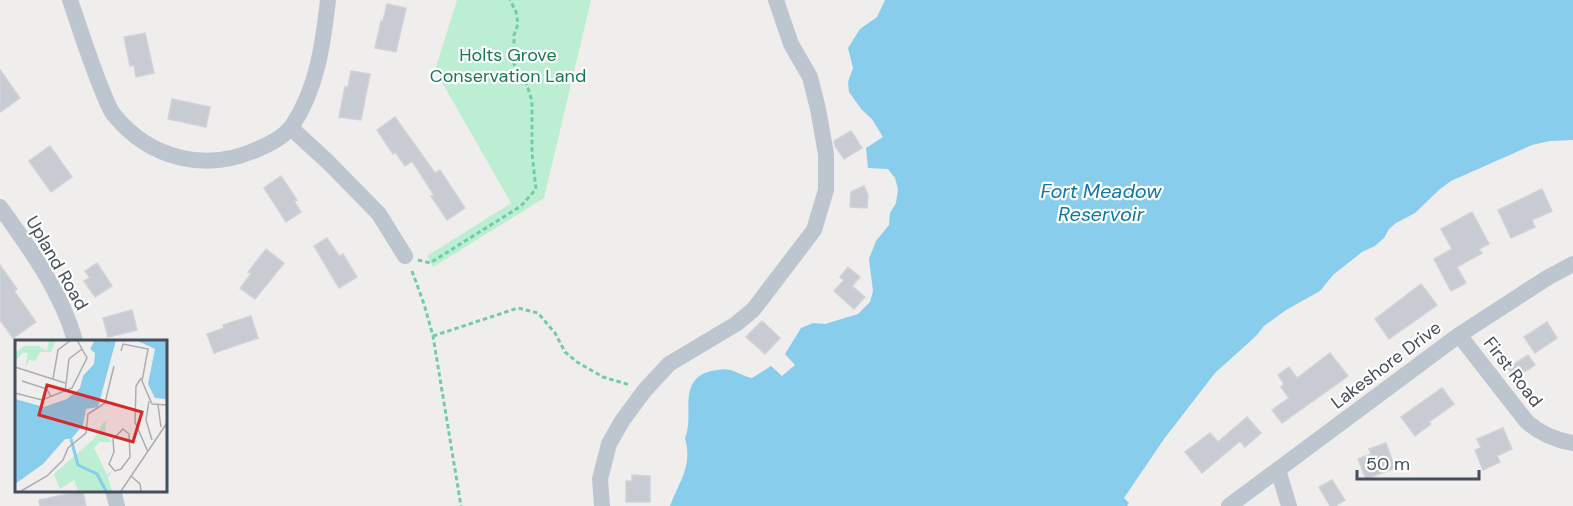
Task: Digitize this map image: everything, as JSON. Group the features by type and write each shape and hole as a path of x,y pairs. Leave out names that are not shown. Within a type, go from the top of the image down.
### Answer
{"street":[{"path":"70,0 96,77 112,113 132,134 150,147 177,158 201,162 222,161 250,153 270,144 291,128 312,86 328,0"},
{"path":"602,506 600,479 609,444 622,421 645,390 669,364 736,324 753,310 814,230 826,190 826,154 810,77 791,44 776,0"},
{"path":"291,128 380,214 405,256"},
{"name":"Upland Road","path":"0,207 34,255 70,324 75,340"},
{"name":"Lakeshore Drive","path":"1229,506 1459,335 1547,278 1573,264"},
{"name":"First Road","path":"1459,335 1527,422 1550,437 1573,443"},
{"path":"1278,470 1289,506"},
{"path":"113,491 117,506"}],"path":[{"path":"405,256 430,263 521,206 536,189 532,153 532,101 527,85 514,64 514,35 518,24 516,12 510,0"},
{"path":"405,256 424,304 433,336 461,506"},
{"path":"433,336 518,308 538,313 555,333 565,352 577,362 603,377 645,390"}],"green space":[{"name":"Holts Grove Conservation Land","path":"457,0 591,0 544,198 433,267 427,256 511,203 435,70"}],"water":[{"name":"Fort Meadow Reservoir","path":"885,0 1573,0 1573,140 1532,145 1451,181 1415,213 1396,223 1375,246 1362,252 1333,275 1320,291 1286,310 1264,326 1215,373 1164,439 1124,498 1129,503 1127,506 670,506 686,466 685,438 688,429 690,390 694,382 711,371 723,369 752,378 771,366 782,376 795,365 785,354 801,328 813,323 825,324 858,314 870,302 873,291 869,259 876,241 889,225 890,213 896,203 898,189 895,178 888,169 868,168 866,148 883,137 872,119 849,92 848,82 853,68 848,48 860,29 877,17"}],"building":[{"path":"387,4 406,8 396,52 375,48"},
{"path":"145,33 154,73 136,77 134,65 130,66 124,37"},
{"path":"0,70 20,98 0,112"},
{"path":"351,71 370,74 361,120 339,117"},
{"path":"172,99 210,107 206,127 168,119"},
{"path":"395,117 435,173 440,170 465,208 447,220 412,161 405,166 395,152 393,154 377,130"},
{"path":"851,131 862,148 844,159 834,141"},
{"path":"50,146 72,177 51,192 29,161"},
{"path":"281,176 297,200 294,201 301,212 286,222 264,188"},
{"path":"864,186 868,195 867,208 850,207 851,192"},
{"path":"1542,189 1552,211 1532,220 1535,227 1511,238 1498,210"},
{"path":"1472,212 1489,244 1479,249 1482,253 1457,267 1466,283 1451,291 1434,259 1452,249 1441,229"},
{"path":"327,238 339,256 343,254 357,277 339,288 314,246"},
{"path":"266,249 284,263 255,299 240,288 251,274 248,272"},
{"path":"97,263 112,286 95,297 84,281 90,278 85,271"},
{"path":"0,265 17,289 14,291 36,322 13,338 0,320"},
{"path":"848,267 860,277 852,286 865,297 854,309 834,291 844,280 840,277"},
{"path":"1421,284 1437,305 1389,339 1375,319"},
{"path":"132,310 137,330 108,337 103,318"},
{"path":"251,316 258,338 214,353 207,334 224,328 223,325"},
{"path":"762,321 780,338 765,354 746,337"},
{"path":"1547,322 1557,338 1535,353 1524,337"},
{"path":"1330,353 1348,376 1282,423 1272,410 1289,398 1281,387 1284,384 1278,375 1289,367 1297,378"},
{"path":"1528,355 1535,365 1515,378 1508,368"},
{"path":"1442,388 1454,404 1429,422 1431,424 1415,436 1401,417"},
{"path":"1247,417 1261,433 1245,447 1240,441 1202,473 1185,452 1210,433 1218,442"},
{"path":"1503,428 1512,449 1497,456 1500,462 1483,470 1475,450 1481,448 1477,439"},
{"path":"1386,443 1395,468 1366,479 1358,459 1371,454 1369,449"},
{"path":"632,475 650,476 650,502 626,502 626,481 632,481"},
{"path":"1332,480 1345,500 1335,506 1330,506 1319,487"},
{"path":"83,491 86,506 40,506 39,500"}]}
